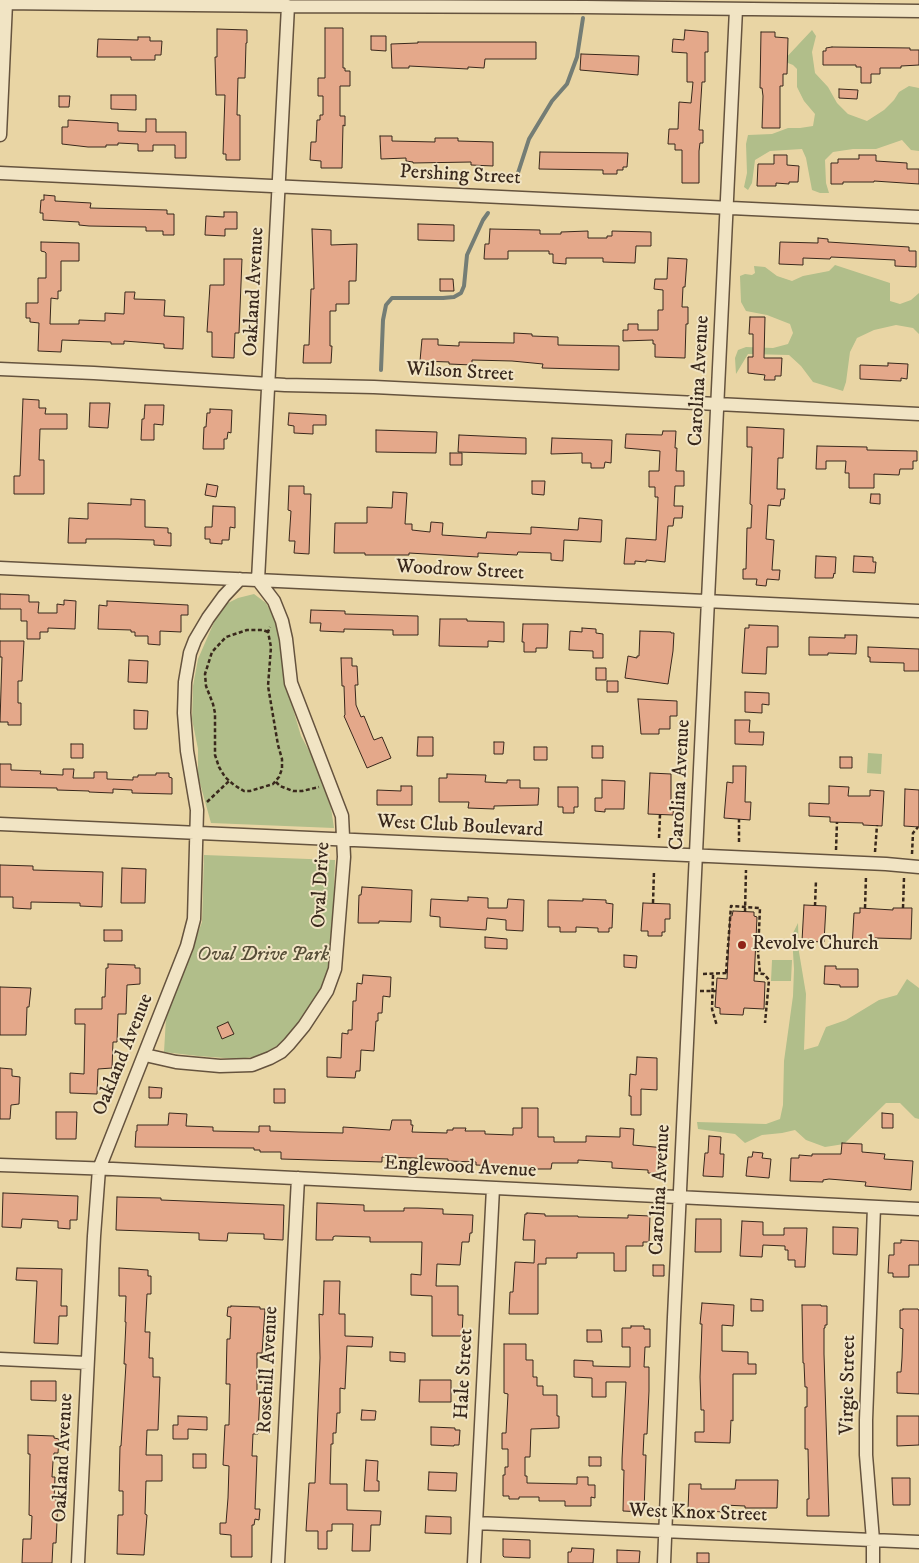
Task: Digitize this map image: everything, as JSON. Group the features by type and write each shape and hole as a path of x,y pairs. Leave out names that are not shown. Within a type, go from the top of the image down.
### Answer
{"street":[{"path":"0,135 3,3 209,2 288,6 736,9 779,5 919,11"},
{"name":"Oakland Avenue","path":"258,580 270,385 288,6"},
{"name":"Carolina Avenue","path":"664,1563 736,9"},
{"name":"Pershing Street","path":"0,173 919,217"},
{"name":"Wilson Street","path":"0,369 94,373 270,385 374,388 919,414"},
{"name":"Woodrow Street","path":"0,568 919,611"},
{"name":"Oakland Avenue","path":"78,1563 87,1363 99,1169 186,946 194,918 197,810 187,751 184,713 185,682 190,653 208,618 224,596 240,579"},
{"name":"Oval Drive","path":"144,1055 176,1062 220,1066 252,1064 270,1058 290,1044 327,991 335,970 344,862 342,816 292,684 282,621 274,601 258,580"},
{"name":"West Club Boulevard","path":"0,824 919,867"},
{"name":"Englewood Avenue","path":"0,1165 919,1209"},
{"name":"Rosehill Avenue","path":"278,1563 298,1178"},
{"name":"Hale Street","path":"474,1563 493,1188"},
{"name":"Virgie Street","path":"873,1563 866,1455 866,1420 874,1207"},
{"path":"0,1359 87,1363"},
{"name":"West Knox Street","path":"476,1523 919,1542"}],"path":[{"path":"247,630 268,632 271,641 268,686 282,764 281,772 276,782 250,792 239,788 229,781 217,761 215,714 204,674 212,652 222,640 231,634 247,630"},
{"path":"210,800 229,781"},
{"path":"276,782 286,789 293,791 318,787"},
{"path":"658,838 660,815"},
{"path":"739,819 739,842"},
{"path":"836,851 837,822"},
{"path":"875,853 876,825"},
{"path":"912,856 912,833 918,827"},
{"path":"745,912 746,870"},
{"path":"653,903 654,871"},
{"path":"865,908 866,876"},
{"path":"902,908 904,878"},
{"path":"815,906 816,880"},
{"path":"699,974 727,973 731,906 760,908 758,953 760,973"},
{"path":"754,973 760,973 769,980 765,1024"},
{"path":"713,975 712,1009 717,1026"},
{"path":"698,991 714,991"}],"green space":[{"path":"812,30 816,36 812,52 815,73 828,87 837,103 848,114 867,121 884,110 899,92 909,86 919,88 919,151 911,150 902,140 876,149 853,149 833,152 825,160 826,183 829,193 820,193 812,190 806,158 802,149 770,151 755,160 752,183 748,190 744,187 747,173 746,144 748,135 772,134 788,128 813,126 815,114 804,101 797,87 797,69 783,61"},
{"path":"835,265 890,283 890,301 900,304 911,300 919,293 919,334 913,328 896,325 874,330 857,338 850,352 843,391 813,382 801,366 789,355 748,354 736,374 735,358 738,350 746,347 773,348 788,344 793,333 790,324 767,315 746,311 741,302 740,276 755,273 754,266 765,267 777,276 792,281 803,276 829,271"},
{"path":"254,594 266,603 282,639 286,685 301,736 313,758 331,808 334,828 211,823 198,776 198,749 192,719 193,686 198,659 215,620 226,604 238,598"},
{"path":"868,753 882,754 881,774 867,773"},
{"name":"Oval Drive Park","path":"204,855 335,860 331,976 290,1036 260,1056 238,1059 164,1052 166,1018 202,922"},
{"path":"798,923 799,952 806,994 804,1050 818,1046 826,1027 846,1020 879,1000 897,995 907,979 919,988 919,1119 915,1118 900,1103 886,1103 844,1144 825,1147 806,1140 795,1130 762,1135 745,1143 735,1134 698,1129 697,1122 766,1124 780,1119 783,1105 784,1061 793,996 792,935"},
{"path":"772,960 792,960 791,981 771,981"}],"building":[{"path":"325,28 343,28 343,68 345,68 345,71 350,71 350,86 340,86 340,116 345,116 342,168 321,168 321,161 310,160 311,142 316,142 317,120 320,120 320,115 323,115 323,96 318,96 318,78 325,78"},
{"path":"217,29 247,30 245,78 238,78 237,115 240,115 240,160 226,160 226,154 223,154 225,95 216,95 215,57 217,57"},
{"path":"685,30 708,32 708,52 705,52 705,82 702,82 699,130 703,130 703,143 700,143 699,151 699,183 682,183 682,150 675,150 675,144 668,144 669,129 678,129 679,102 691,103 693,82 687,82 687,53 672,52 673,39 684,40"},
{"path":"761,32 775,32 775,37 788,38 787,74 783,74 783,86 780,86 780,128 762,128 763,96 762,88 760,88"},
{"path":"371,36 386,36 386,51 371,50"},
{"path":"138,37 150,37 150,41 162,41 161,55 155,55 155,60 131,60 131,57 97,57 98,39 138,40"},
{"path":"418,42 536,42 536,59 485,59 484,68 468,67 468,69 409,66 409,68 392,68 391,44"},
{"path":"826,48 910,48 910,50 919,50 919,65 901,66 901,68 880,68 880,74 871,74 871,83 861,83 861,67 856,67 856,65 823,65 823,51 826,51"},
{"path":"581,54 639,56 638,75 580,70"},
{"path":"839,89 858,90 857,99 839,98"},
{"path":"111,95 136,95 136,110 111,109"},
{"path":"59,96 70,96 69,107 59,107"},
{"path":"146,119 156,119 156,132 186,132 186,158 175,158 175,145 153,145 153,151 138,151 138,144 118,143 118,145 106,145 106,147 88,147 62,144 62,127 68,127 68,120 118,123 118,131 146,132"},
{"path":"380,136 392,136 392,141 435,142 435,138 458,138 458,141 493,142 493,166 471,165 471,162 413,163 406,161 406,158 381,159"},
{"path":"540,152 628,153 627,167 623,167 623,170 617,170 617,174 603,174 603,170 539,169"},
{"path":"774,155 787,155 787,165 799,166 798,182 789,182 789,184 776,183 776,186 757,186 758,164 774,164"},
{"path":"859,155 876,155 876,161 907,163 907,169 919,169 919,184 874,181 831,184 831,163 838,163 838,159 859,159"},
{"path":"44,195 55,196 55,201 91,203 90,208 167,210 167,214 174,214 174,235 163,235 163,231 146,231 146,227 89,226 79,225 79,222 43,220 43,213 40,213 41,200 44,200"},
{"path":"224,212 237,212 237,229 225,229 225,236 205,235 206,216 224,217"},
{"path":"418,224 454,225 454,241 418,240"},
{"path":"312,229 331,230 331,245 357,244 356,281 349,281 349,304 336,304 336,311 330,311 331,363 303,363 304,345 309,345 311,289 314,289"},
{"path":"490,229 540,230 540,234 588,231 588,238 607,238 607,236 612,236 612,231 651,232 651,246 636,246 635,263 603,262 603,258 566,258 566,264 553,263 553,254 549,254 549,251 508,251 508,259 484,259 485,244 489,244"},
{"path":"818,238 828,239 828,242 909,247 909,251 916,251 916,267 895,266 895,260 831,257 830,259 803,258 803,265 779,264 780,242 818,243"},
{"path":"41,242 79,243 79,261 61,261 61,291 58,291 58,299 51,298 50,324 79,324 79,320 105,321 105,313 124,314 125,292 135,292 134,299 165,300 164,316 184,317 183,349 164,348 164,344 124,341 124,344 111,344 111,342 62,340 61,352 38,351 39,323 30,322 30,318 26,318 26,303 38,303 38,278 46,278 46,253 41,251"},
{"path":"668,258 687,259 682,307 688,307 685,358 655,357 655,344 653,344 653,340 623,341 623,330 628,330 628,324 638,324 638,330 658,330 658,310 663,310 663,290 654,289 655,279 667,279"},
{"path":"224,259 242,259 239,333 235,333 234,358 212,357 212,332 207,332 210,285 224,285"},
{"path":"440,279 453,279 454,291 440,291"},
{"path":"750,317 765,317 764,358 782,358 781,376 775,376 775,380 764,380 765,375 748,373 748,357 753,357 753,334 749,334"},
{"path":"514,333 558,337 558,345 619,346 619,370 542,368 543,364 512,361 472,360 472,365 420,361 422,339 438,339 438,345 459,346 459,342 514,343"},
{"path":"888,363 908,364 907,379 901,378 901,381 860,379 860,365 888,366"},
{"path":"23,399 39,400 39,408 46,408 45,414 67,414 67,429 40,429 39,460 44,460 44,494 14,494 14,476 20,476"},
{"path":"90,403 110,403 108,428 89,427"},
{"path":"145,405 164,405 163,425 154,424 154,440 141,440"},
{"path":"210,409 232,410 231,433 228,432 227,439 224,439 224,449 203,449 204,427 206,427 207,413 210,413"},
{"path":"289,413 326,415 326,425 313,425 313,434 294,433 294,426 288,425"},
{"path":"747,427 784,429 783,458 778,458 777,489 785,489 784,499 781,499 780,506 768,505 766,539 774,540 772,570 780,570 779,580 767,579 766,586 756,585 757,579 743,579 743,569 746,569 747,528 751,528 752,505 750,504 752,447 747,447"},
{"path":"376,430 437,432 436,453 376,452"},
{"path":"663,431 676,431 676,471 684,471 684,486 675,486 674,506 683,506 682,518 674,518 673,526 668,526 665,562 646,560 646,562 635,561 635,564 624,564 626,538 656,540 658,497 655,497 655,487 649,487 649,471 659,471 660,451 625,448 626,434 662,435"},
{"path":"459,435 526,438 526,454 458,452"},
{"path":"552,438 612,440 611,463 605,462 604,468 591,468 591,463 582,463 582,453 551,454"},
{"path":"817,446 917,451 917,461 913,461 913,469 900,469 899,475 874,474 874,488 849,488 849,473 845,473 846,461 826,461 826,469 816,469"},
{"path":"450,453 462,453 462,465 450,465"},
{"path":"532,481 545,481 544,495 532,494"},
{"path":"207,484 218,486 216,497 205,495"},
{"path":"289,486 304,486 304,494 311,494 309,554 294,553 295,541 289,541 291,511 288,510"},
{"path":"393,492 407,493 405,524 412,524 412,530 430,532 431,522 443,523 442,535 486,538 487,532 531,534 531,527 578,530 579,518 602,520 601,542 564,540 563,561 551,560 551,553 518,552 517,555 478,553 478,557 409,553 409,555 365,555 365,553 334,553 335,523 367,523 367,507 392,508"},
{"path":"871,494 880,494 880,504 870,503"},
{"path":"131,499 145,500 145,527 168,528 168,533 171,533 171,546 154,545 154,540 86,539 86,543 68,543 69,518 88,519 88,503 131,505"},
{"path":"213,506 235,507 235,528 230,527 229,540 222,540 222,544 210,543 210,539 205,539 205,527 212,527"},
{"path":"816,556 836,557 833,578 815,578"},
{"path":"854,556 873,557 873,562 876,562 875,573 853,572"},
{"path":"0,594 29,595 29,602 39,602 38,613 57,613 57,604 64,605 64,600 76,601 75,629 48,628 48,632 40,632 40,639 27,639 27,621 21,621 21,609 0,609"},
{"path":"107,601 188,605 188,615 181,615 181,632 160,631 160,645 148,644 148,636 135,636 135,632 131,632 131,630 98,629 99,605 107,606"},
{"path":"311,610 345,611 345,614 418,616 418,635 393,635 393,630 344,629 344,632 320,631 321,623 310,623"},
{"path":"440,619 504,622 504,642 488,641 488,647 439,646"},
{"path":"523,624 548,624 547,648 536,648 536,652 524,652 524,642 522,642"},
{"path":"749,625 778,626 778,647 767,647 766,674 742,673 745,628 749,628"},
{"path":"582,628 596,629 596,633 603,634 603,658 593,658 593,651 569,650 570,631 582,632"},
{"path":"640,631 674,633 668,684 625,678 628,656 637,658 639,656"},
{"path":"845,635 857,635 856,654 828,653 828,655 809,655 809,637 845,638"},
{"path":"0,641 24,641 22,681 18,681 21,725 8,725 8,722 0,722 2,657 0,657"},
{"path":"868,647 919,649 919,671 904,671 904,663 870,662"},
{"path":"341,658 352,658 352,666 357,666 358,685 355,685 356,705 361,717 364,716 374,740 382,737 391,758 367,768 344,716 344,686 342,686"},
{"path":"129,660 148,661 147,683 128,682"},
{"path":"596,668 606,668 606,680 596,680"},
{"path":"607,681 618,681 618,692 607,692"},
{"path":"745,692 769,693 769,705 762,704 762,713 745,712"},
{"path":"638,699 677,701 677,716 670,716 670,729 659,729 659,734 641,734"},
{"path":"134,710 148,711 147,729 134,729"},
{"path":"735,720 750,720 749,732 764,732 763,745 735,744"},
{"path":"418,737 433,737 433,756 417,756"},
{"path":"494,742 504,742 503,754 494,754"},
{"path":"71,744 83,744 83,758 71,758"},
{"path":"592,746 603,746 603,758 592,758"},
{"path":"534,747 547,747 547,760 534,760"},
{"path":"840,757 852,757 852,768 840,768"},
{"path":"0,764 11,764 11,770 41,771 40,774 63,775 63,769 74,769 73,778 94,778 94,772 107,772 107,779 133,780 133,777 138,777 138,775 169,773 169,777 172,778 172,794 132,793 132,790 113,789 113,793 57,790 57,788 0,787"},
{"path":"733,766 746,766 745,802 751,802 750,820 724,818 727,782 733,783"},
{"path":"650,773 671,774 671,802 674,802 673,815 648,814"},
{"path":"447,774 486,775 485,782 507,783 507,780 520,780 520,788 539,788 538,805 494,806 494,809 468,808 469,802 439,802 439,778 447,778"},
{"path":"602,780 625,781 624,809 605,809 605,812 595,811 595,798 602,798"},
{"path":"401,786 412,786 412,805 377,805 377,790 401,791"},
{"path":"829,786 849,787 848,796 870,796 870,790 884,791 882,826 863,825 863,823 830,822 830,817 809,816 809,803 829,804"},
{"path":"558,787 578,787 578,807 574,807 574,813 563,813 563,807 558,807"},
{"path":"905,789 919,790 919,827 904,826"},
{"path":"0,865 33,866 33,870 103,872 102,907 80,906 80,903 31,902 31,909 13,908 13,897 0,897"},
{"path":"122,868 146,869 145,903 121,903"},
{"path":"362,887 412,890 411,922 379,921 379,923 358,923 359,895 361,895"},
{"path":"468,897 488,898 488,908 507,908 508,899 524,900 523,931 506,930 506,920 487,918 486,930 440,927 440,917 430,916 431,899 468,901"},
{"path":"583,899 606,900 606,903 613,904 612,928 609,928 609,932 598,932 598,928 576,927 576,932 560,932 560,927 548,927 548,900 583,901"},
{"path":"643,903 670,904 670,919 665,919 665,932 662,932 662,936 648,936 648,931 641,931"},
{"path":"804,905 826,906 824,942 802,941"},
{"path":"860,908 893,910 893,908 912,908 911,939 875,938 875,944 862,944 862,949 852,948 854,913 860,913"},
{"name":"Revolve Church","path":"733,911 754,912 754,916 757,917 754,981 765,982 764,1009 744,1008 743,1015 720,1014 720,1008 715,1007 717,978 727,979 730,916 732,916"},
{"path":"104,930 122,930 122,941 104,941"},
{"path":"485,937 507,939 507,949 485,948"},
{"path":"624,955 637,956 636,968 624,967"},
{"path":"108,964 135,965 135,968 140,968 140,984 127,985 126,1014 118,1014 117,1042 113,1042 112,1068 98,1069 97,1094 70,1093 70,1073 84,1074 85,1024 75,1024 75,1009 102,1009 102,997 105,997 106,968 108,968"},
{"path":"825,966 836,966 836,969 858,969 858,987 840,987 840,985 824,984"},
{"path":"363,975 391,977 390,997 383,996 382,1013 378,1013 378,1021 376,1021 374,1051 361,1050 360,1071 356,1071 355,1078 327,1077 327,1057 341,1058 342,1033 348,1034 348,1030 352,1030 353,1001 356,1001 357,983 362,984"},
{"path":"0,987 31,988 29,1007 27,1007 26,1035 0,1035"},
{"path":"228,1022 234,1034 222,1039 217,1027"},
{"path":"637,1057 657,1058 657,1090 641,1089 641,1115 631,1115 631,1096 629,1096 630,1074 636,1075"},
{"path":"0,1068 12,1069 12,1076 20,1077 19,1104 11,1105 10,1119 0,1119"},
{"path":"149,1087 162,1088 161,1098 149,1098"},
{"path":"274,1089 285,1089 285,1103 274,1103"},
{"path":"522,1108 538,1108 538,1137 554,1137 554,1142 586,1142 586,1136 620,1137 620,1128 634,1129 633,1145 665,1148 662,1174 648,1173 648,1170 612,1168 612,1162 578,1160 578,1163 552,1163 551,1169 520,1169 476,1165 476,1162 448,1161 448,1159 382,1157 382,1162 281,1159 281,1152 260,1152 260,1150 254,1150 254,1148 135,1147 137,1125 168,1125 169,1113 187,1114 186,1126 213,1127 213,1131 259,1132 259,1126 270,1126 270,1131 343,1133 343,1127 390,1130 392,1120 411,1120 411,1125 413,1125 412,1132 447,1133 447,1130 453,1130 453,1128 466,1128 465,1131 485,1131 485,1134 513,1135 513,1128 522,1128"},
{"path":"56,1112 77,1112 76,1139 56,1139"},
{"path":"882,1113 893,1114 893,1128 882,1128"},
{"path":"709,1136 721,1137 720,1154 724,1154 723,1177 703,1176 705,1153 708,1153"},
{"path":"842,1143 862,1144 862,1152 885,1154 884,1159 913,1161 911,1190 865,1186 866,1182 829,1179 823,1180 823,1182 790,1181 791,1158 799,1158 799,1155 841,1154"},
{"path":"753,1152 763,1153 762,1158 771,1159 769,1178 746,1176 748,1157 752,1157"},
{"path":"3,1193 78,1196 77,1220 70,1220 70,1229 58,1228 58,1221 22,1219 21,1228 2,1227"},
{"path":"117,1197 284,1205 283,1240 264,1239 264,1234 228,1233 227,1241 199,1240 199,1233 116,1230"},
{"path":"317,1203 364,1205 364,1211 404,1211 404,1208 418,1208 443,1209 443,1214 473,1215 472,1233 470,1233 469,1242 462,1242 460,1265 437,1264 436,1286 458,1286 458,1315 463,1315 462,1336 432,1336 432,1296 411,1295 411,1274 421,1275 422,1242 370,1242 370,1237 335,1236 333,1240 316,1240"},
{"path":"525,1214 545,1214 545,1216 578,1217 628,1218 628,1215 650,1216 649,1242 643,1242 643,1246 626,1246 626,1271 614,1271 614,1253 577,1253 577,1258 546,1258 546,1264 538,1264 538,1314 509,1314 510,1292 513,1292 515,1262 534,1263 535,1240 523,1240"},
{"path":"696,1219 721,1219 721,1252 695,1252"},
{"path":"742,1221 763,1222 763,1235 784,1235 784,1228 807,1228 805,1267 795,1267 795,1260 788,1260 788,1250 785,1250 785,1246 763,1245 762,1257 740,1256"},
{"path":"833,1227 858,1228 857,1255 833,1254"},
{"path":"901,1240 919,1241 919,1265 909,1265 909,1277 893,1277 893,1273 888,1273 889,1255 894,1255 894,1243 901,1243"},
{"path":"653,1265 664,1265 664,1276 653,1276"},
{"path":"17,1268 62,1269 61,1306 67,1306 67,1316 59,1316 58,1344 34,1343 37,1281 16,1280"},
{"path":"119,1268 148,1270 148,1276 151,1276 151,1294 147,1294 145,1332 150,1332 149,1358 153,1358 153,1377 160,1377 158,1430 147,1430 146,1455 162,1455 162,1481 146,1481 145,1514 147,1515 144,1555 117,1554 118,1515 123,1515 123,1491 119,1491 126,1364 124,1364 126,1296 119,1296"},
{"path":"324,1281 340,1281 339,1314 345,1314 345,1336 373,1337 372,1347 347,1346 345,1389 340,1388 340,1413 337,1413 336,1433 333,1433 333,1444 331,1444 330,1484 347,1484 347,1510 381,1511 380,1525 371,1525 370,1551 352,1551 353,1524 332,1524 332,1531 327,1531 327,1549 318,1549 318,1531 306,1531 309,1483 315,1483 320,1358 319,1314 323,1315"},
{"path":"751,1299 763,1300 763,1311 751,1311"},
{"path":"702,1303 734,1305 733,1326 722,1325 722,1351 748,1352 748,1364 756,1364 756,1374 733,1374 733,1421 731,1420 730,1443 695,1442 695,1432 704,1432 704,1410 701,1410 700,1377"},
{"path":"802,1305 827,1306 827,1325 824,1328 824,1354 829,1516 807,1516 807,1499 809,1499 808,1449 805,1449 805,1407 807,1407 807,1387 805,1387 803,1363"},
{"path":"228,1307 260,1307 260,1309 265,1309 262,1353 257,1353 257,1392 260,1392 258,1434 253,1434 252,1456 257,1456 255,1509 260,1509 259,1520 255,1519 254,1525 252,1525 252,1557 231,1557 231,1535 220,1534 220,1523 226,1523 228,1498 229,1466 223,1465 225,1425 229,1425 230,1384 226,1384 227,1339 230,1339 231,1317 227,1316"},
{"path":"918,1309 919,1311 919,1394 897,1393 897,1372 901,1372 902,1358 903,1329 900,1328 900,1310"},
{"path":"631,1326 644,1326 644,1329 650,1329 650,1347 645,1347 644,1367 649,1367 649,1391 647,1434 644,1434 643,1455 646,1455 644,1512 623,1511 624,1470 622,1470 622,1459 626,1382 606,1382 606,1397 592,1397 592,1378 574,1377 574,1360 593,1361 593,1366 630,1367 630,1347 622,1347 622,1328 631,1328"},
{"path":"587,1330 601,1330 602,1342 587,1342"},
{"path":"504,1344 526,1344 526,1360 533,1360 533,1377 537,1377 537,1386 543,1386 543,1395 557,1395 559,1428 531,1429 530,1457 525,1457 527,1483 577,1484 577,1477 588,1477 588,1485 595,1485 595,1498 591,1497 591,1506 565,1506 565,1501 539,1501 539,1497 509,1499 509,1496 503,1496 503,1475 505,1475 505,1467 508,1467 508,1449 502,1449 502,1433 506,1433 508,1394 504,1393"},
{"path":"390,1352 405,1353 405,1362 390,1361"},
{"path":"420,1380 451,1380 451,1402 419,1402"},
{"path":"31,1381 56,1381 56,1401 31,1400"},
{"path":"362,1410 376,1411 375,1420 361,1420"},
{"path":"178,1416 207,1417 207,1430 188,1429 188,1439 173,1439 173,1425 178,1425"},
{"path":"897,1416 919,1416 919,1445 897,1446"},
{"path":"431,1427 460,1430 459,1445 431,1445"},
{"path":"28,1435 54,1436 54,1438 59,1439 58,1453 54,1453 52,1477 55,1477 54,1499 58,1501 56,1543 53,1543 52,1563 22,1563 23,1539 31,1539 32,1516 29,1515 30,1454 28,1454"},
{"path":"193,1454 206,1454 206,1468 193,1468"},
{"path":"589,1457 601,1457 601,1466 589,1466"},
{"path":"366,1460 378,1461 377,1481 379,1481 379,1491 364,1491"},
{"path":"429,1472 457,1473 456,1491 428,1490"},
{"path":"892,1478 910,1478 910,1505 893,1505"},
{"path":"736,1480 778,1480 777,1508 745,1508 745,1506 724,1505 724,1512 688,1510 689,1484 701,1484 701,1489 735,1489"},
{"path":"426,1516 451,1517 451,1534 425,1533"},
{"path":"503,1539 530,1540 530,1558 504,1557"},
{"path":"572,1548 594,1549 593,1563 568,1563 568,1552 571,1552"},
{"path":"617,1550 640,1551 639,1563 617,1563"},
{"path":"697,1553 709,1553 709,1563 697,1563"}],"waterway":[{"path":"517,176 529,139 552,101 567,84 577,57 583,18"},
{"path":"381,370 383,320 386,305 392,298 443,298 454,297 461,293 464,286 467,255 488,213"}],"place":[{"name":"Revolve Church","path":"742,945"}]}
